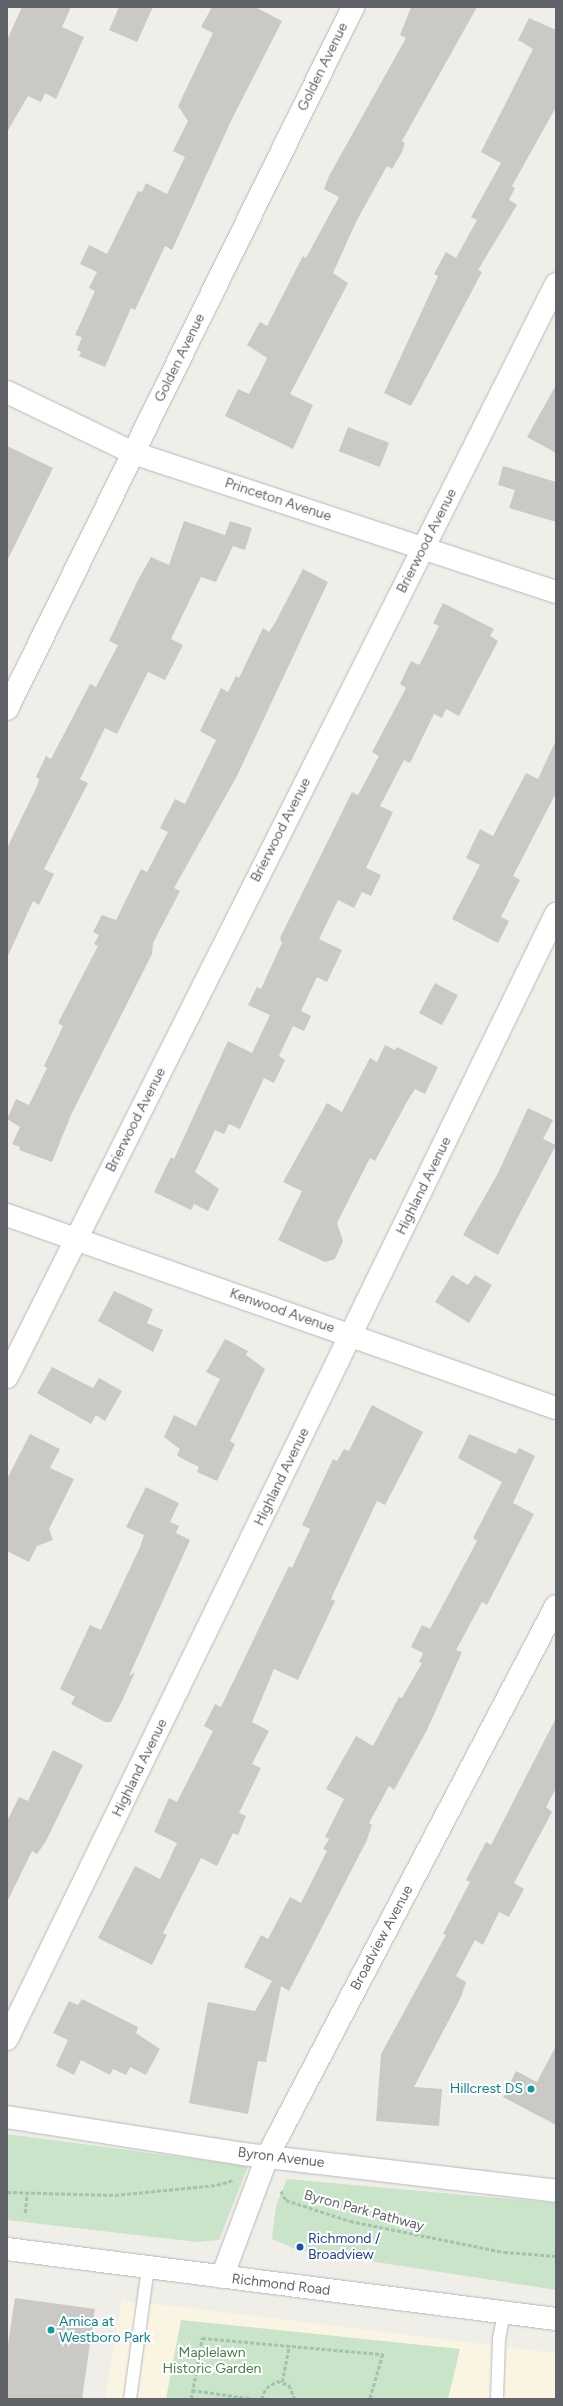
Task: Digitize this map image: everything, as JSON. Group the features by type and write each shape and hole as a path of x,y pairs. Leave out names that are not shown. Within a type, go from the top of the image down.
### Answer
{"street":[{"name":"Golden Avenue","path":"7,708 353,7"},
{"name":"Brierwood Avenue","path":"7,1377 556,284"},
{"name":"Princeton Avenue","path":"7,392 133,453 424,547 556,592"},
{"name":"Highland Avenue","path":"7,2039 556,914"},
{"name":"Kenwood Avenue","path":"7,1215 75,1241 351,1335 556,1408"},
{"name":"Broadview Avenue","path":"222,2277 256,2183 268,2157 556,1606"},
{"name":"Byron Avenue","path":"7,2117 268,2157 556,2191"},
{"name":"Richmond Road","path":"7,2249 556,2319"}],"lane":[{"path":"130,2399 148,2268"},
{"path":"497,2399 499,2339 504,2313"}],"path":[{"name":"Byron Park Pathway","path":"7,2192 27,2194 115,2195 217,2185 230,2179 280,2188 286,2200 350,2221 496,2251 556,2256"},
{"path":"25,2213 27,2194"},
{"path":"191,2399 202,2338 383,2354 370,2399"},
{"path":"282,2382 289,2346"},
{"path":"261,2399 266,2388 282,2382 289,2384 295,2399"},
{"path":"192,2390 254,2399"}],"shaded area":[{"path":"122,2300 556,2353 556,2399 105,2399"}],"green space":[{"path":"7,2134 248,2166 219,2240 197,2242 7,2220"},
{"path":"287,2179 556,2203 556,2290 298,2250 272,2239 276,2206"},
{"name":"Maplelawn Historic Garden","path":"181,2320 460,2349 448,2399 166,2399"}],"building":[{"path":"22,7 71,7 62,27 84,37 56,99 45,93 41,102 28,96 7,132 7,40"},
{"path":"119,7 153,7 137,42 109,30"},
{"path":"212,7 255,7 282,21 232,119 172,250 165,246 135,310 131,308 105,367 79,356 81,352 77,350 82,337 75,335 95,291 89,288 97,272 80,264 89,245 107,254 138,191 142,192 146,183 167,194 185,157 173,151 188,121 178,106 213,33 201,27"},
{"path":"411,7 477,7 402,141 405,143 402,152 392,169 387,166 357,220 333,273 348,283 290,394 313,405 293,449 225,416 238,389 249,394 267,358 247,345 260,322 267,326 303,256 306,258 339,197 324,189 329,176 406,38 400,35"},
{"path":"529,18 556,30 556,107 512,186 515,188 509,200 517,205 478,270 482,272 411,406 384,393 438,276 434,274 446,252 456,258 477,220 471,217 501,163 481,152 533,49 518,40"},
{"path":"556,385 556,453 527,437"},
{"path":"348,427 389,443 380,467 339,451"},
{"path":"7,446 53,468 7,561"},
{"path":"503,466 556,482 556,522 509,508 515,490 498,485"},
{"path":"184,521 225,535 230,521 252,528 245,550 233,546 216,582 201,577 171,639 183,645 165,680 148,672 117,734 105,728 80,779 88,783 44,869 54,874 39,905 33,901 7,958 7,848 38,784 39,779 36,777 46,756 51,759 90,684 96,687 118,645 109,641 138,580 151,557 169,565"},
{"path":"303,569 328,582 237,776 174,888 180,891 153,943 152,954 71,1115 52,1162 19,1150 20,1147 12,1144 20,1127 7,1119 16,1099 29,1105 47,1068 44,1066 63,1026 58,1023 98,946 94,944 99,935 93,932 102,915 116,920 141,869 147,872 168,832 160,828 175,799 185,804 216,740 200,731 221,688 228,692 236,676 239,678 263,628 269,632"},
{"path":"443,603 494,629 490,636 498,641 459,716 446,709 442,718 434,714 410,763 404,760 380,806 393,812 366,868 381,875 371,896 362,892 354,908 338,900 319,939 342,950 327,982 317,977 301,1011 311,1016 304,1031 293,1026 279,1056 285,1060 274,1083 264,1078 240,1129 229,1124 224,1134 215,1130 195,1172 219,1189 208,1211 194,1204 191,1210 154,1192 171,1157 174,1159 228,1041 252,1053 270,1015 248,1005 257,987 261,989 282,943 280,938 352,792 358,795 379,756 372,752 406,688 400,684 411,661 419,665 421,662 439,626 433,623"},
{"path":"556,740 556,793 513,876 520,880 501,917 509,921 498,943 452,919 480,865 466,858 480,829 493,836 526,773 538,779"},
{"path":"435,983 458,995 442,1025 419,1013"},
{"path":"385,1045 395,1050 397,1047 438,1067 425,1094 415,1089 375,1161 370,1158 337,1223 343,1241 335,1259 325,1262 278,1240 302,1191 283,1182 327,1103 342,1112 370,1058 377,1062"},
{"path":"528,1108 553,1120 543,1139 556,1145 498,1255 463,1235 497,1175"},
{"path":"452,1275 468,1285 475,1275 492,1285 469,1323 435,1302"},
{"path":"114,1291 153,1309 147,1323 163,1330 153,1352 98,1321"},
{"path":"225,1339 248,1351 246,1355 265,1369 230,1441 235,1444 217,1481 197,1472 199,1467 177,1455 180,1449 164,1437 174,1415 196,1426 220,1379 206,1372"},
{"path":"52,1367 93,1388 99,1378 122,1391 105,1421 96,1415 91,1424 37,1393"},
{"path":"372,1405 423,1432 385,1505 377,1501 331,1599 335,1601 298,1680 274,1669 252,1722 269,1731 252,1764 261,1768 239,1813 246,1816 238,1835 233,1833 217,1866 201,1858 163,1933 167,1935 152,1965 98,1938 135,1866 160,1879 177,1843 154,1832 169,1798 177,1802 213,1731 204,1726 215,1704 221,1707 289,1566 292,1568 310,1529 302,1525 333,1459 337,1461 344,1449 349,1451"},
{"path":"30,1434 60,1449 50,1468 74,1479 49,1529 53,1540 37,1546 29,1562 7,1551 7,1479"},
{"path":"469,1434 516,1454 519,1448 535,1456 513,1503 534,1514 487,1605 482,1602 456,1650 462,1652 427,1730 394,1790 389,1786 369,1823 372,1825 366,1842 289,1991 281,1986 266,2062 258,2061 248,2114 189,2103 208,2002 255,2011 272,1981 244,1967 261,1935 268,1939 290,1897 301,1903 327,1851 323,1849 329,1839 325,1837 344,1799 326,1789 356,1736 373,1746 399,1697 402,1698 422,1663 419,1662 423,1653 411,1647 422,1625 430,1629 477,1541 473,1538 502,1482 458,1458"},
{"path":"146,1487 179,1503 170,1522 179,1526 176,1533 190,1540 129,1676 135,1672 122,1701 111,1722 105,1722 71,1704 75,1697 60,1689 90,1625 101,1630 140,1547 144,1535 126,1527"},
{"path":"556,1718 556,1788 546,1807 552,1812 514,1883 524,1889 509,1917 499,1912 483,1945 475,1940 456,1976 466,1982 461,1997 414,2087 442,2089 439,2126 376,2121 381,2054 446,1935 443,1934 470,1882 466,1880 486,1842 491,1845"},
{"path":"53,1750 83,1765 46,1841 37,1854 32,1851 7,1902 7,1821 19,1797 28,1801"},
{"path":"82,1999 138,2027 136,2033 160,2049 146,2075 130,2067 126,2075 113,2069 110,2075 81,2060 74,2075 56,2066 68,2040 53,2033 69,2001 78,2005"},
{"name":"Hillcrest DS","path":"556,2046 556,2125 503,2097 516,2071 537,2082"},
{"name":"Amica at Westboro Park","path":"15,2298 95,2309 82,2399 7,2399 7,2351"}],"place":[{"name":"Hillcrest DS","path":"531,2089"},
{"name":"Richmond / Broadview","path":"300,2247"},
{"name":"Amica at Westboro Park","path":"51,2330"}]}
